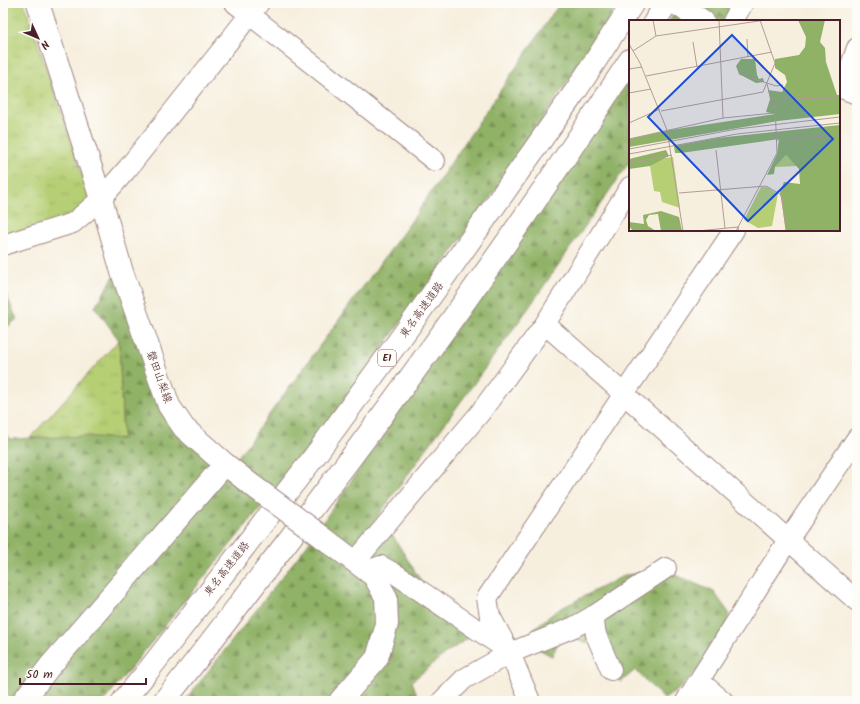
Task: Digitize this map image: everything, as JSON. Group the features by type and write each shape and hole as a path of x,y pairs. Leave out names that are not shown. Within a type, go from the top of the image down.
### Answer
{"main road":[{"name":"磐田山梨線","path":"38,3 101,199 122,272 169,406 184,428 225,464 374,576 386,597 387,624 377,658 340,701"},
{"name":"東名高速道路","path":"123,701 314,457 416,317 573,96 633,3"},
{"path":"656,20 667,3"},
{"path":"675,3 701,20"},
{"path":"164,701 339,474 441,336 629,62"},
{"path":"23,701 50,666 225,464"}],"street":[{"path":"734,20 743,3"},
{"path":"3,245 73,223 101,199 128,168 248,7 435,161"},
{"path":"846,89 857,48"},
{"path":"361,566 480,414 545,324 629,189"},
{"path":"530,701 510,653 490,616 487,598 623,393 733,231"},
{"path":"545,324 857,601"},
{"path":"686,701 788,540 857,438"},
{"path":"361,566 381,566 397,575 510,653"},
{"path":"442,701 443,698 464,679 510,653 574,627 666,568"},
{"path":"593,616 596,635 611,670"},
{"path":"699,680 723,701"}],"green space":[{"path":"3,3 24,3 91,200 69,224 3,240"},
{"path":"560,3 620,3 480,213 324,429 104,701 3,701 3,432 11,439 83,436 123,439 119,340 95,307 116,273 168,402 224,476 410,223"},
{"path":"681,3 736,3 726,20 670,20"},
{"path":"629,78 629,162 530,306 341,567 391,533 433,600 479,631 446,653 412,681 419,701 185,701 307,545"},
{"path":"3,288 17,319 3,330"},
{"path":"119,340 123,439 30,438"},
{"path":"667,571 714,592 729,613 723,643 678,690 664,699 635,670 621,682 608,658 589,643 561,636 552,656 529,644 534,628 558,610 625,575"}]}
